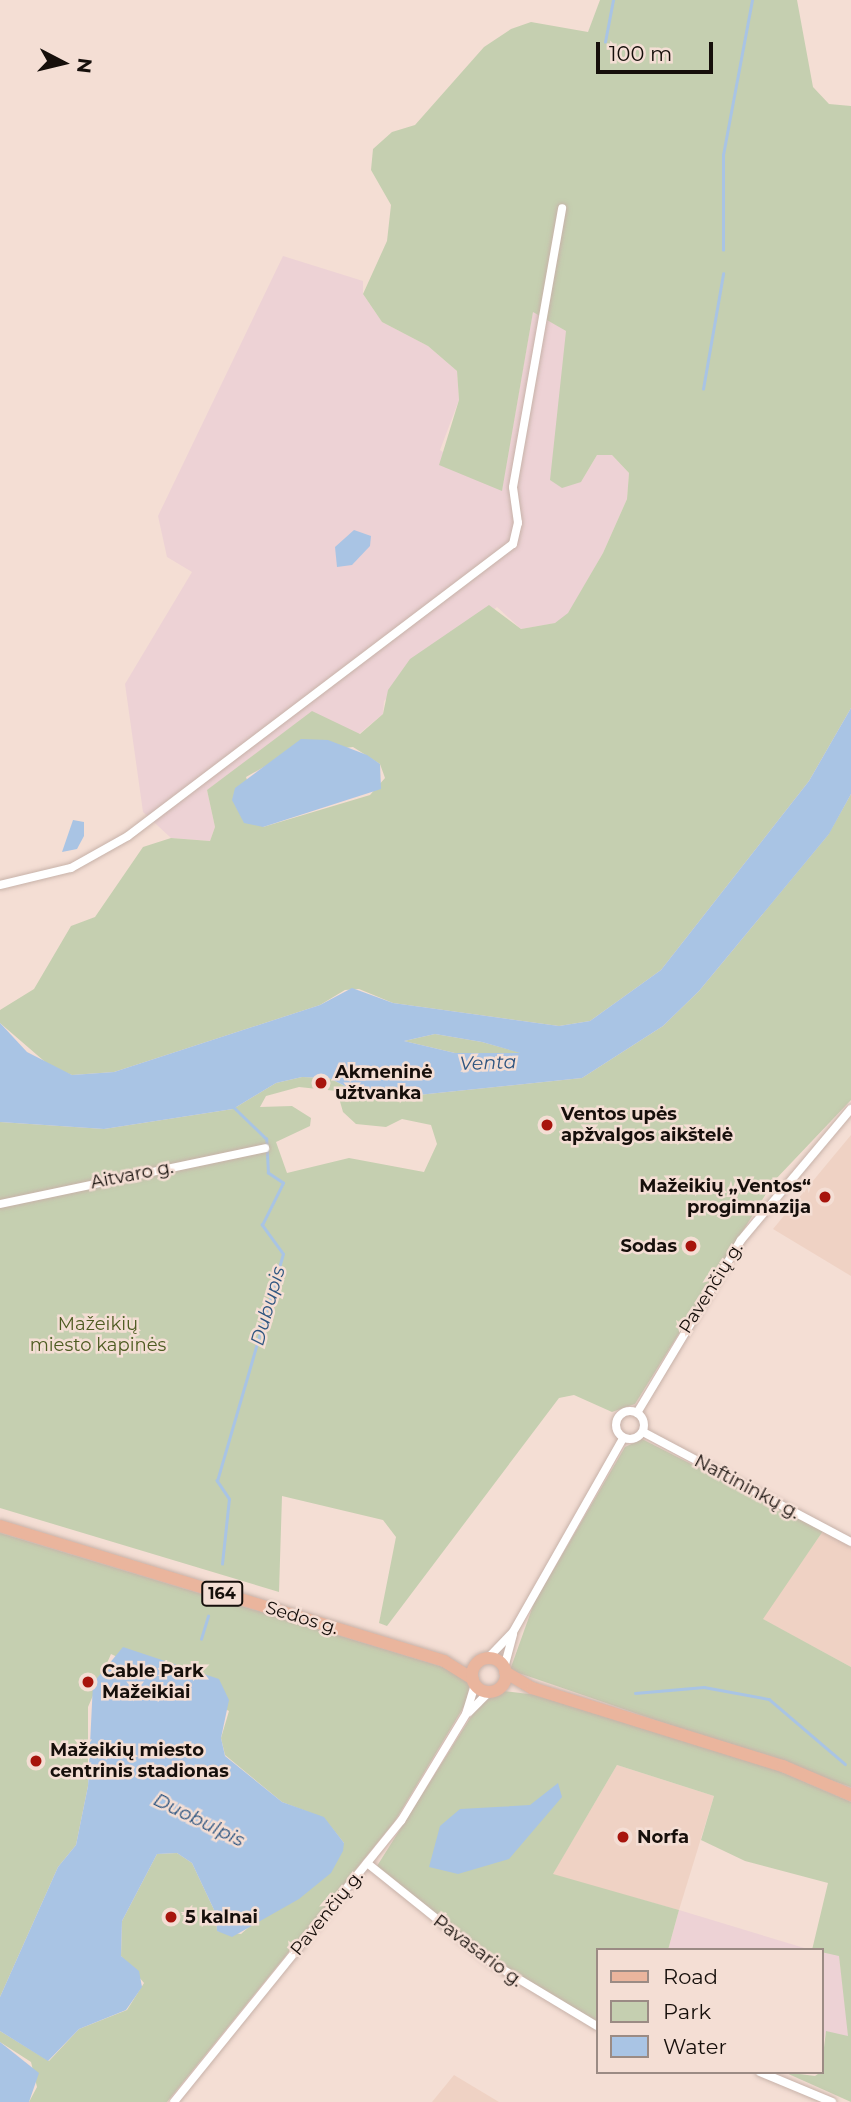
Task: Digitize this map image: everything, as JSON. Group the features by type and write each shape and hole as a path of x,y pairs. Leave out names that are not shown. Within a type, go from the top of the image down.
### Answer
{"main road":[{"name":"Sedos g.","path":"0,1526 444,1661 474,1682"},
{"name":"Sedos g.","path":"444,1661 483,1660"},
{"name":"164","path":"483,1660 505,1670 532,1688 783,1766 851,1795"},
{"path":"474,1682 483,1660"},
{"path":"495,1690 505,1670"},
{"name":"164","path":"474,1682 495,1690 532,1688"}],"street":[{"path":"1,885 71,868 160,815 513,544 518,523 513,487 562,208"},
{"name":"Pavenčių g.","path":"623,1438 617,1419 637,1413 741,1240 851,1109"},
{"name":"Aitvaro g.","path":"0,1205 265,1148"},
{"path":"483,1660 513,1632 623,1438 643,1432 637,1413"},
{"name":"Naftininkų g.","path":"643,1432 851,1542"},
{"path":"505,1670 513,1632"},
{"name":"Pavenčių g.","path":"174,2102 418,1796 467,1714 474,1682"},
{"name":"Pavenčių g.","path":"467,1714 495,1690"},
{"name":"Pavasario g.","path":"367,1863 502,1970 596,2025"},
{"path":"765,2074 832,2102"}],"shaded area":[{"path":"283,256 363,281 363,294 382,322 428,346 457,371 459,400 440,450 502,490 533,311 566,331 581,482 597,455 612,455 629,473 627,499 603,553 569,613 556,623 521,629 497,607 384,701 383,714 359,734 207,790 215,827 210,841 171,838 143,812 125,684 192,572 167,557 158,516"},
{"name":"Mažeikių „Ventos“ progimnazija","path":"851,1135 851,1276 773,1229"},
{"path":"823,1531 851,1546 851,1667 762,1619"},
{"path":"617,1765 714,1796 679,1910 552,1875"},
{"path":"679,1910 804,1948 669,1948"},
{"path":"823,1952 839,1955 849,2037 826,2032 823,2044"},
{"path":"454,2075 499,2102 432,2102"}],"green space":[{"path":"600,0 797,0 813,87 829,104 851,106 851,708 809,781 661,970 590,1021 559,1026 393,1003 359,989 345,990 320,1005 114,1072 72,1075 51,1067 0,1023 0,1010 34,989 71,926 95,917 143,847 171,838 210,841 215,827 207,790 312,711 360,734 383,714 388,690 410,659 489,605 521,629 555,623 568,613 603,553 627,499 629,473 612,455 597,455 581,482 562,488 550,480 566,331 533,312 502,491 439,465 459,400 457,371 428,346 382,322 363,294 387,241 391,205 371,170 373,149 392,132 415,125 484,47 511,29 531,22 588,32","holes":["353,747 380,764 385,778 370,795 263,827 246,777 285,755"]},
{"name":"Mažeikių miesto kapinės","path":"851,794 851,1100 774,1181 635,1404 612,1412 574,1395 559,1398 387,1626 379,1623 396,1537 383,1520 282,1496 279,1592 0,1508 0,1122 104,1129 233,1109 276,1083 302,1077 329,1078 365,1096 389,1098 582,1078 663,1026 699,991 828,835","holes":["299,1087 337,1091 343,1112 356,1124 386,1127 402,1119 431,1125 437,1144 424,1172 349,1158 287,1173 276,1142 310,1126 311,1118 292,1106 260,1107 266,1096"]},
{"path":"435,1034 482,1042 522,1053 455,1053 404,1041"},
{"path":"642,1439 823,1531 763,1619 851,1667 851,1787 510,1670 534,1603 625,1447"},
{"path":"0,1533 456,1671 470,1683 466,1703 395,1821 167,2102 29,2102 37,2087 31,2062 0,2042 0,2031 49,2061 79,2029 127,2010 144,1983 121,1956 122,1921 157,1854 177,1853 192,1863 216,1914 217,1931 241,1934 344,1843 324,1818 282,1802 225,1755 221,1738 229,1711 111,1654 88,1707 88,1786 76,1845 58,1867 0,1997"},
{"path":"503,1691 537,1695 765,1765 851,1802 851,2102 788,2074 823,2074 826,2031 848,2036 839,1956 823,1952 823,1948 812,1948 828,1883 745,1861 701,1840 714,1796 617,1765 553,1874 679,1910 669,1948 596,1948 596,2021 502,1967 377,1866 479,1704"}],"water":[{"path":"354,530 371,536 370,546 352,565 337,567 335,547"},
{"name":"Venta","path":"851,708 851,794 829,834 699,991 663,1026 582,1078 389,1098 365,1096 329,1078 302,1077 276,1083 233,1109 104,1129 0,1122 0,1023 27,1052 72,1075 114,1072 320,1005 352,988 393,1003 559,1026 590,1021 661,970 809,781","holes":["435,1034 482,1042 520,1053 455,1053 404,1041"]},
{"path":"301,739 328,740 367,755 380,764 381,789 263,827 244,823 232,800 235,788"},
{"path":"73,820 84,822 84,836 77,849 62,852"},
{"name":"Duobulpis","path":"123,1647 219,1679 229,1700 221,1738 225,1756 282,1802 324,1817 344,1843 343,1851 331,1873 299,1899 232,1937 217,1931 216,1914 192,1863 177,1853 157,1854 122,1921 121,1956 139,1971 142,1987 126,2010 79,2029 48,2061 0,2031 0,1997 58,1867 76,1845 88,1786 93,1683"},
{"path":"558,1783 562,1797 509,1859 458,1874 429,1867 440,1826 460,1809 530,1805"},
{"path":"0,2042 39,2073 29,2102 0,2102"}],"waterway":[{"path":"605,42 613,0"},
{"path":"723,250 723,155 752,0"},
{"path":"703,389 723,274"},
{"name":"Dubupis","path":"222,1564 229,1499 217,1481 283,1254 262,1225 283,1183 268,1173 266,1139 233,1107"},
{"path":"201,1639 208,1616"},
{"path":"635,1693 704,1687 769,1699 845,1764"}],"place":[{"name":"Akmeninė užtvanka","path":"321,1083"},
{"name":"Ventos upės apžvalgos aikštelė","path":"547,1125"},
{"name":"Mažeikių „Ventos“ progimnazija","path":"825,1197"},
{"name":"Sodas","path":"691,1246"},
{"name":"Cable Park Mažeikiai","path":"88,1682"},
{"name":"Mažeikių miesto centrinis stadionas","path":"36,1761"},
{"name":"Norfa","path":"623,1837"},
{"name":"5 kalnai","path":"171,1917"}]}
